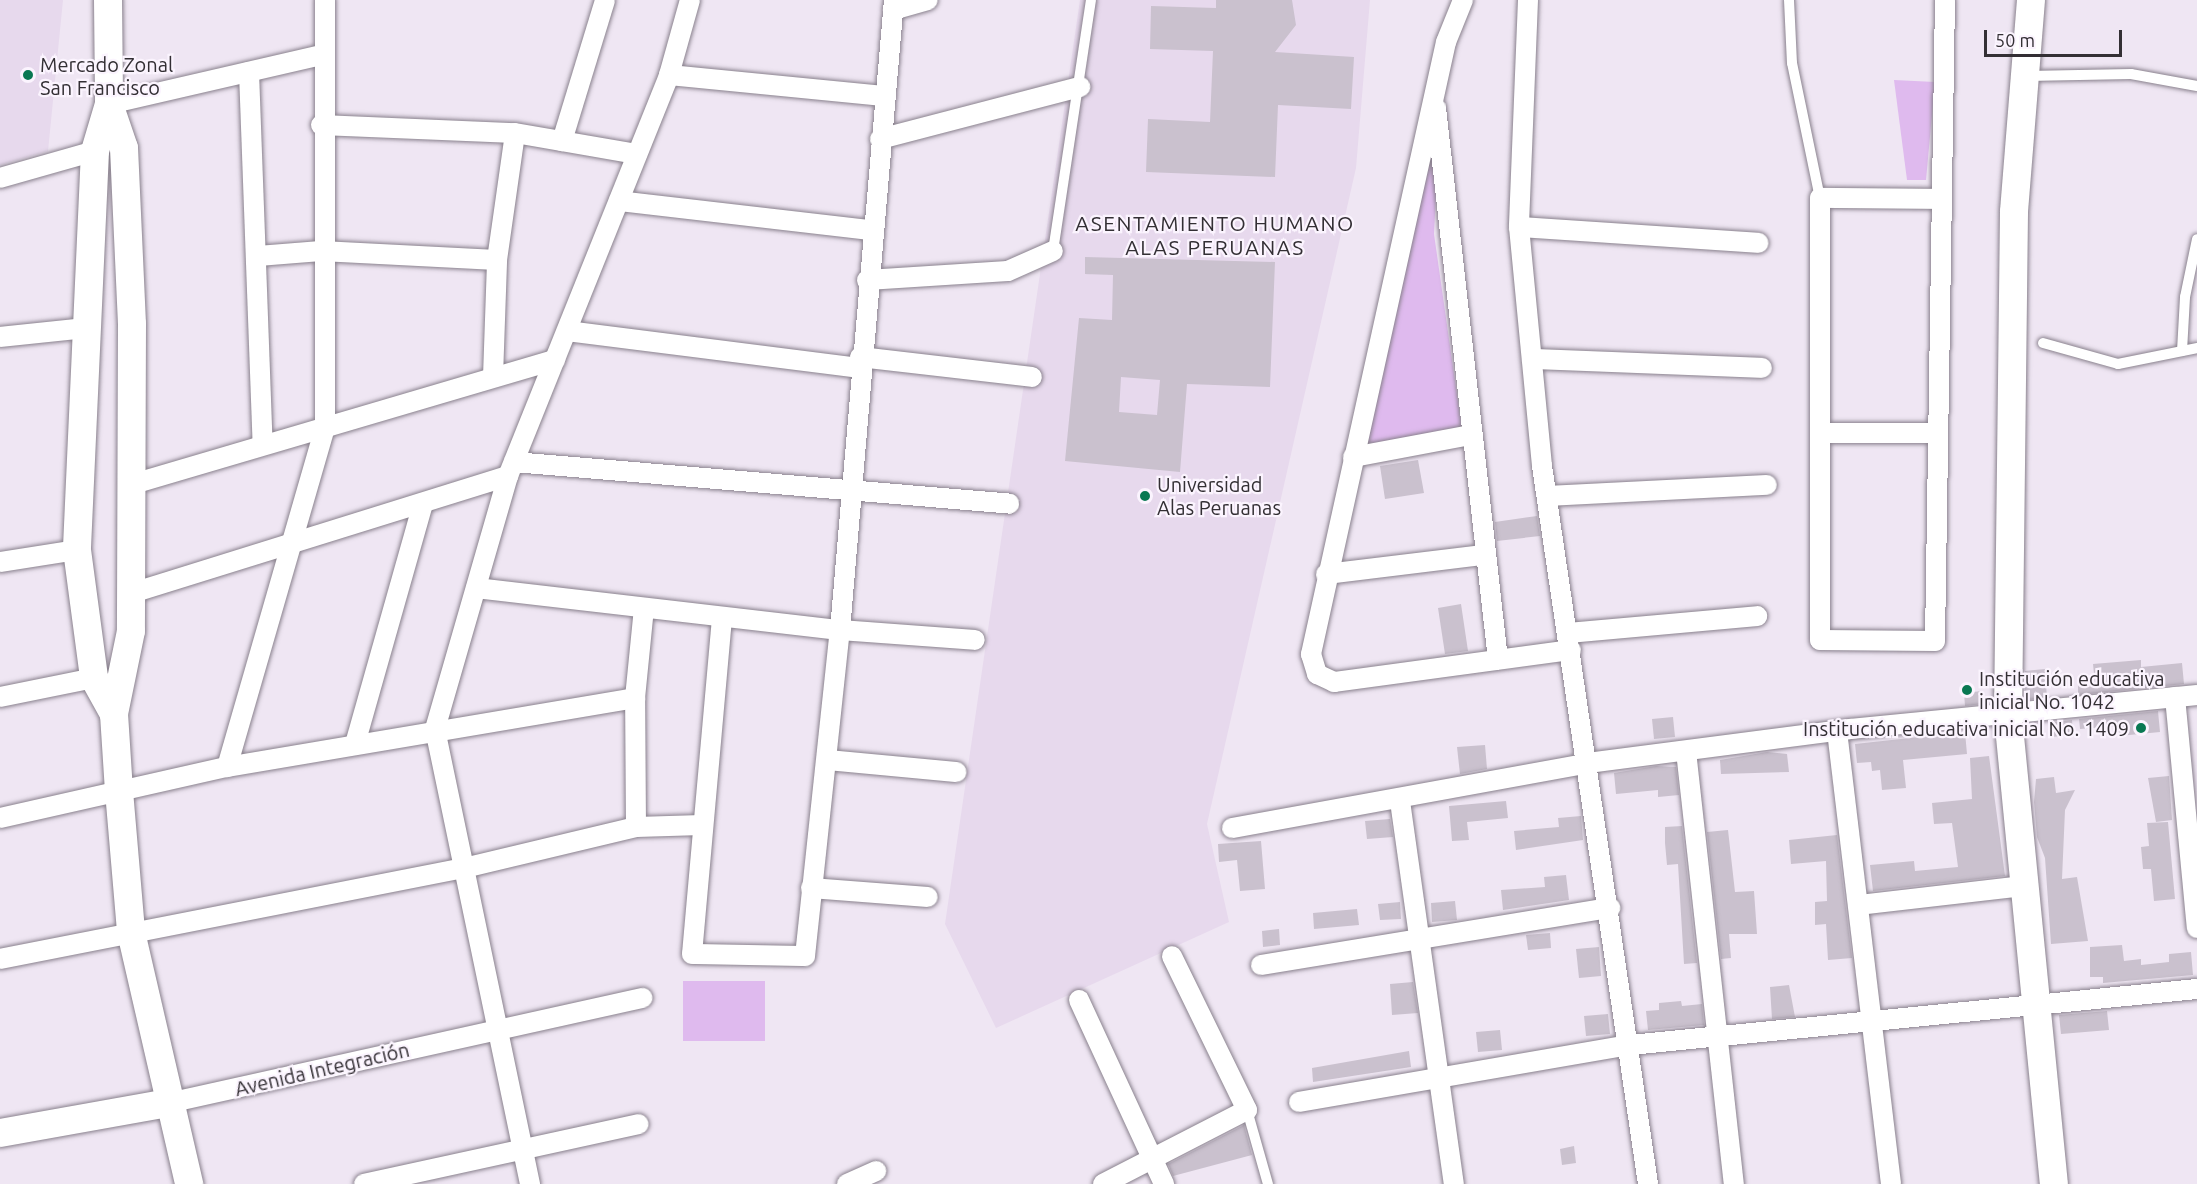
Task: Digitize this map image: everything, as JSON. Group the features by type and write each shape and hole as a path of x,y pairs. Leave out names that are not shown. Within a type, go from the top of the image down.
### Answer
{"street":[{"path":"108,0 109,104 95,151 77,550 94,678 114,714"},
{"path":"227,767 325,427 321,250 321,55 325,0"},
{"path":"562,141 604,0"},
{"path":"530,1184 460,869 435,729 511,469 669,75 690,0"},
{"path":"722,618 692,954 805,956 840,630 847,494 893,5 928,0"},
{"path":"1463,0 1434,99 1311,638 1313,664 1322,679 1350,681 1498,660 1570,641 1757,616"},
{"path":"1528,0 1519,227 1532,359 1547,496 1610,908 1648,1184"},
{"path":"1939,200 1820,198 1821,640 1935,641 1939,200 1945,0"},
{"path":"2031,0 2014,212 2008,716 2022,886 2054,1184"},
{"path":"109,104 321,55"},
{"path":"249,72 258,256 263,445"},
{"path":"669,75 884,96"},
{"path":"880,139 1080,87"},
{"path":"1434,99 1446,169 1449,256 1498,660"},
{"path":"109,104 124,148 132,484 132,631 114,714 119,791 130,932 168,1103 189,1184"},
{"path":"321,125 515,133 637,154"},
{"path":"493,377 497,260 515,133"},
{"path":"0,178 95,151"},
{"path":"619,201 871,230"},
{"path":"1519,227 1758,243"},
{"path":"258,256 321,250 497,260"},
{"path":"867,280 1008,271 1053,251"},
{"path":"0,337 86,328"},
{"path":"567,331 860,363 1032,377"},
{"path":"1532,359 1762,368"},
{"path":"132,484 555,360"},
{"path":"1821,433 1937,433"},
{"path":"1353,457 1470,435"},
{"path":"132,593 291,546 423,503 511,469 1009,504"},
{"path":"1547,496 1767,485"},
{"path":"355,744 423,503"},
{"path":"0,562 77,550"},
{"path":"1326,574 1484,555"},
{"path":"476,588 722,618 840,630 975,639"},
{"path":"636,827 635,699 644,608"},
{"path":"0,697 94,678"},
{"path":"1232,828 1400,801 1588,763 1837,731 2008,716 2197,695"},
{"path":"2175,697 2197,928"},
{"path":"0,818 227,767 435,729 635,699"},
{"path":"1837,731 1874,1024 1891,1184"},
{"path":"1686,750 1715,1038 1734,1184"},
{"path":"827,760 956,772"},
{"path":"1400,801 1454,1184"},
{"path":"0,959 460,869 636,827 702,825"},
{"path":"1858,905 2022,886"},
{"path":"811,888 928,897"},
{"path":"1261,964 1420,942 1610,908"},
{"path":"1103,1184 1247,1110 1172,956"},
{"path":"1299,1102 1439,1075 1630,1045 1874,1024 2035,1004 2197,989"},
{"name":"Avenida Integración","path":"0,1133 168,1103 643,998"},
{"path":"1079,1000 1154,1157 1164,1184"},
{"path":"364,1184 639,1124"},
{"path":"847,1184 876,1171"}],"lane":[{"path":"1053,251 1080,87 1091,0"},
{"path":"1789,0 1792,63 1820,198"},
{"path":"2025,76 2131,75 2197,86"},
{"path":"2182,351 2185,297 2197,239"},
{"path":"2043,343 2118,364 2197,348"},
{"path":"1247,1110 1268,1184"}],"shaded area":[{"name":"Mercado Zonal San Francisco","path":"0,0 63,0 48,151 0,165"},
{"name":"Universidad Alas Peruanas","path":"1080,0 1370,0 1356,168 1207,824 1229,922 996,1028 945,924"},
{"path":"1894,80 1935,82 1926,180 1907,180"},
{"path":"1431,153 1438,153 1434,234 1462,430 1364,447"},
{"path":"683,981 765,981 765,1041 683,1041"}],"building":[{"path":"1216,0 1292,0 1296,25 1275,52 1354,57 1351,109 1278,105 1275,177 1146,172 1148,119 1210,122 1213,51 1150,49 1151,6 1216,8"},
{"path":"1085,257 1275,262 1270,387 1187,384 1180,472 1065,461 1079,318 1112,320 1113,275 1085,274","holes":["1121,377 1160,380 1157,415 1119,412"]},
{"path":"1418,460 1424,493 1385,499 1380,466"},
{"path":"1537,516 1540,536 1497,541 1495,522"},
{"path":"1461,604 1468,651 1445,654 1438,608"},
{"path":"2141,660 2141,667 2182,663 2184,684 2078,695 2078,684 2095,684 2093,664"},
{"path":"2045,669 2047,698 2025,700 2025,671"},
{"path":"1982,691 1983,704 1965,706 1964,693"},
{"path":"2158,711 2160,732 2119,736 2118,726 2080,729 2079,719"},
{"path":"1673,717 1675,737 1654,739 1652,719"},
{"path":"2072,720 2073,735 2051,737 2049,723"},
{"path":"1965,732 1967,754 1903,760 1906,788 1882,790 1880,770 1872,771 1871,762 1857,763 1855,744"},
{"path":"1485,745 1487,769 1460,774 1457,747"},
{"path":"1767,752 1787,754 1789,772 1721,774 1720,760"},
{"path":"1989,756 2005,876 1873,891 1870,865 1914,861 1915,871 1958,867 1952,823 1934,824 1932,803 1972,799 1970,758"},
{"path":"1656,766 1676,767 1679,795 1658,797 1658,790 1616,794 1614,773"},
{"path":"2169,776 2172,820 2156,822 2148,778"},
{"path":"2054,777 2056,793 2075,790 2065,810 2062,879 2077,877 2088,941 2051,944 2045,858 2037,837 2034,802 2036,779"},
{"path":"1506,801 1508,818 1467,822 1469,840 1452,841 1449,806"},
{"path":"1581,816 1583,840 1516,850 1514,831 1559,827 1558,818"},
{"path":"1390,819 1393,837 1367,839 1365,821"},
{"path":"2168,822 2175,899 2154,901 2151,869 2143,869 2141,847 2149,846 2147,823"},
{"path":"1682,826 1697,963 1684,964 1678,864 1667,865 1665,843 1665,827"},
{"path":"1728,830 1735,892 1754,891 1757,934 1729,934 1731,958 1721,959 1707,832"},
{"path":"1837,835 1852,958 1828,960 1826,924 1815,925 1815,902 1827,901 1826,861 1791,864 1789,840"},
{"path":"1261,841 1265,889 1240,891 1237,860 1219,862 1218,844"},
{"path":"1566,875 1569,900 1503,910 1501,890 1545,887 1544,877"},
{"path":"1455,901 1457,920 1432,922 1431,903"},
{"path":"1400,902 1401,919 1380,920 1378,904"},
{"path":"1357,909 1359,925 1314,929 1313,913"},
{"path":"1279,929 1280,945 1263,947 1262,931"},
{"path":"1550,933 1551,948 1528,950 1526,935"},
{"path":"2122,945 2124,961 2141,959 2141,965 2169,962 2169,954 2191,952 2193,975 2103,983 2103,977 2090,977 2090,947"},
{"path":"1599,947 1601,976 1579,978 1576,949"},
{"path":"1413,982 1418,1013 1392,1015 1390,984"},
{"path":"1789,985 1795,1017 1772,1019 1770,987"},
{"path":"1681,1001 1682,1006 1702,1004 1704,1025 1648,1030 1646,1011 1659,1010 1659,1003"},
{"path":"2107,1011 2109,1030 2061,1034 2059,1015"},
{"path":"1608,1014 1610,1034 1586,1036 1584,1016"},
{"path":"1500,1030 1502,1050 1478,1052 1476,1032"},
{"path":"1409,1051 1411,1067 1313,1082 1312,1068"},
{"path":"1244,1125 1252,1155 1173,1176 1168,1164"},
{"path":"1574,1146 1576,1163 1562,1165 1560,1149"}],"place":[{"name":"Mercado Zonal San Francisco","path":"28,75"},
{"name":"Universidad Alas Peruanas","path":"1145,496"},
{"name":"Institución educativa inicial No. 1042","path":"1967,690"},
{"name":"Institución educativa inicial No. 1409","path":"2141,728"}],"district":[{"name":"ASENTAMIENTO HUMANO ALAS PERUANAS","path":"1215,235"}]}
